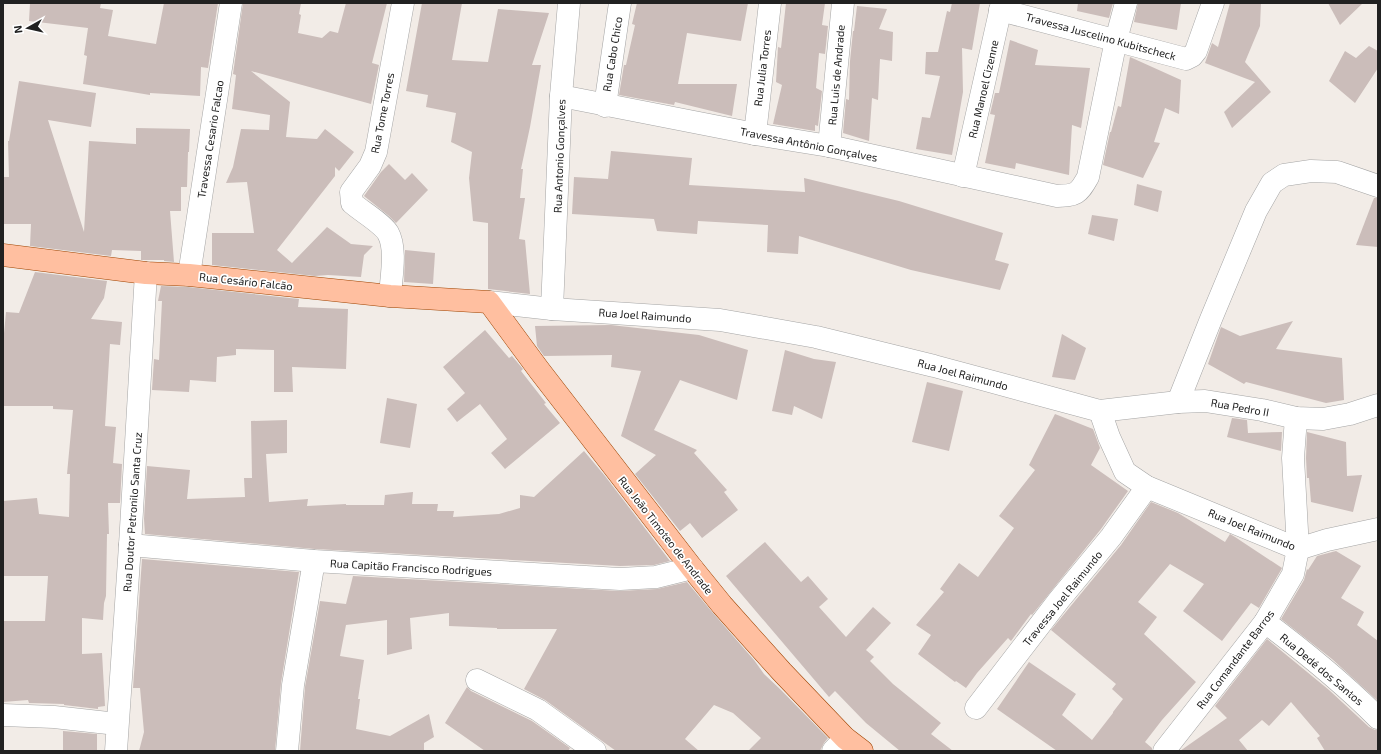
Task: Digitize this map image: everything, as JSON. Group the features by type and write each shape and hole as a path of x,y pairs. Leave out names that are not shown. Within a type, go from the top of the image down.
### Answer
{"main road":[{"name":"Rua Cesário Falcão","path":"3,255 146,273 189,275 390,296 489,302"},
{"name":"Rua João Timoteo de Andrade","path":"489,302 544,376 722,605 782,672 839,744 862,751"}],"street":[{"name":"Travessa Cesario Falcao","path":"189,275 231,3"},
{"name":"Rua Tome Torres","path":"390,296 392,246 388,233 352,202 351,192 370,166 376,152 403,3"},
{"name":"Rua Antonio Gonçalves","path":"552,309 561,96 569,3"},
{"name":"Rua Cabo Chico","path":"605,106 620,3"},
{"name":"Rua Julia Torres","path":"755,134 770,3"},
{"name":"Rua Luis de Andrade","path":"829,146 843,3"},
{"path":"1116,40 1126,3"},
{"name":"Travessa Juscelino Kubitscheck","path":"1001,7 1186,59 1192,56 1196,51 1213,3"},
{"name":"Rua Manoel Cizenne","path":"964,176 1001,7"},
{"name":"Travessa Antônio Gonçalves","path":"561,96 605,106 755,134 829,146 1057,196 1072,195 1081,190 1088,177 1116,40"},
{"path":"1178,402 1256,211 1272,183 1284,175 1311,171 1338,172 1378,186"},
{"name":"Rua Doutor Petronilo Santa Cruz","path":"116,751 146,273"},
{"name":"Rua Joel Raimundo","path":"489,302 552,309 720,320 816,337 934,366 1100,411 1109,437 1125,472 1147,487 1298,549 1328,540 1378,529"},
{"name":"Rua Pedro II","path":"1100,411 1178,402 1205,401 1262,410 1296,418 1323,419 1350,414 1378,405"},
{"name":"Rua Comandante Barros","path":"1164,751 1265,622 1294,574 1298,549 1293,458 1296,418"},
{"name":"Travessa Joel Raimundo","path":"976,708 1059,600 1111,537 1147,487"},
{"name":"Rua Capitão Francisco Rodrigues","path":"130,545 314,561 620,579 656,577 692,568"},
{"path":"287,751 293,686 314,561"},
{"name":"Rua Dedé dos Santos","path":"1265,622 1306,652 1356,696 1378,718"},
{"path":"477,680 538,710 594,751"},
{"path":"3,716 54,717 117,724"}],"building":[{"path":"30,3 101,3 100,8 113,10 108,36 156,44 164,3 218,3 208,68 201,67 200,96 150,93 150,95 83,84 87,56 84,55 88,28 29,21"},
{"path":"243,3 301,3 298,33 322,38 330,31 338,33 346,3 387,3 372,63 379,65 371,104 251,71 290,102 286,137 317,139 325,129 354,152 339,171 335,167 335,176 277,250 292,263 327,227 351,244 373,246 364,255 361,277 328,275 315,276 212,265 212,233 254,233 247,182 226,183 233,167 241,129 269,130 270,115 232,109 236,75 233,74"},
{"path":"422,3 462,3 452,60 488,62 498,9 549,13 532,65 541,65 521,169 523,169 520,198 525,198 519,239 525,240 530,294 488,289 488,223 473,221 469,178 472,152 451,142 456,113 426,107 428,95 406,91"},
{"path":"637,3 748,3 741,41 687,33 678,84 737,84 732,116 675,102 674,105 619,95 624,65 626,65 635,25 632,24"},
{"path":"786,3 825,3 822,25 828,26 825,54 819,53 816,88 822,91 818,126 815,125 815,131 773,124 782,85 776,82 778,47 781,48"},
{"path":"952,3 980,3 972,50 962,48 963,92 952,155 916,149 922,117 930,118 940,76 925,74 926,52 938,52 947,11 950,12"},
{"path":"1078,3 1113,3 1109,18 1077,11"},
{"path":"1138,3 1181,3 1177,30 1134,22"},
{"path":"1230,3 1261,3 1260,26 1245,62 1271,92 1232,128 1224,112 1255,82 1205,63 1212,43 1218,47"},
{"path":"1328,3 1363,3 1340,25"},
{"path":"857,6 887,9 879,29 893,32 892,61 880,59 878,100 872,98 869,141 843,133 846,99 849,100 850,61"},
{"path":"1010,40 1038,50 1035,65 1090,68 1081,128 1072,125 1069,175 1016,163 1015,169 985,163 995,115 990,114 995,93 999,93"},
{"path":"1369,46 1378,51 1378,68 1355,103 1329,81 1345,51 1356,58"},
{"path":"1130,57 1181,80 1179,114 1165,108 1154,142 1160,143 1143,178 1103,165 1110,132 1118,106 1121,107"},
{"path":"19,81 96,93 91,127 48,120 84,232 89,141 136,144 136,128 190,129 187,187 181,187 181,211 170,211 174,262 164,260 141,260 141,251 112,250 111,256 30,246 31,224 3,224 3,177 9,177 8,141"},
{"path":"611,151 692,158 689,185 805,192 804,178 899,201 1003,233 995,260 1009,264 1000,290 911,270 799,236 798,254 767,252 768,225 698,221 697,234 657,231 654,219 572,214 574,177 608,179"},
{"path":"389,164 405,180 412,173 428,190 396,223 364,196 381,172"},
{"path":"1137,184 1162,191 1158,212 1134,205"},
{"path":"1374,198 1378,198 1378,247 1356,245"},
{"path":"1092,215 1118,219 1114,241 1088,234"},
{"path":"405,250 435,253 433,284 404,282"},
{"path":"35,272 107,281 104,298 91,319 122,322 120,345 110,344 105,426 116,427 113,463 122,464 120,503 108,503 109,534 107,534 106,596 103,620 82,618 82,654 102,653 105,706 98,707 98,709 64,704 29,703 28,700 3,702 3,621 45,621 48,576 3,576 3,501 37,498 39,514 69,517 70,474 67,474 73,410 53,409 53,406 3,406 3,344 6,312 19,313"},
{"path":"161,286 188,287 299,299 298,307 348,309 346,369 292,367 293,392 274,392 274,350 236,349 236,355 217,357 216,382 190,380 189,392 152,390 154,359 159,360 162,301 158,301"},
{"path":"1293,321 1276,349 1342,358 1344,400 1326,403 1246,382 1244,384 1208,364 1221,327 1240,336"},
{"path":"611,325 699,335 748,350 737,400 680,380 654,430 697,450 694,453 727,490 724,492 738,510 702,538 690,523 680,531 635,474 656,455 621,436 641,371 611,367 612,355 544,356 537,346 535,326"},
{"path":"485,330 509,358 512,356 523,369 521,371 546,403 544,404 560,423 505,469 491,453 507,439 480,404 457,422 447,409 465,393 443,367"},
{"path":"1062,334 1086,348 1075,380 1052,377"},
{"path":"785,350 814,359 836,362 822,419 794,406 792,415 772,411"},
{"path":"927,382 963,391 949,451 912,442"},
{"path":"387,398 417,404 410,448 380,443"},
{"path":"1055,414 1093,429 1100,448 1091,465 1128,491 1101,529 1032,615 1031,614 1011,641 1008,638 977,673 966,688 956,681 955,682 918,654 931,635 916,625 944,592 940,589 959,563 978,577 1014,528 999,516 1035,470 1029,465"},
{"path":"1232,418 1247,420 1248,433 1282,432 1281,451 1227,437"},
{"path":"287,420 287,453 266,454 269,502 308,499 307,506 346,504 384,505 385,495 413,492 412,504 438,504 437,511 454,511 453,517 499,514 520,508 520,495 534,497 584,451 670,561 654,565 620,566 315,549 145,534 144,519 147,466 190,470 187,499 245,497 244,478 252,478 251,421"},
{"path":"1307,432 1346,442 1347,476 1362,475 1353,512 1311,502 1309,478 1307,478"},
{"path":"1151,502 1178,513 1225,542 1230,534 1282,568 1259,608 1251,603 1222,641 1183,611 1204,584 1170,564 1138,602 1157,617 1144,634 1196,682 1162,720 1145,742 1152,748 1152,751 1057,751 997,709 1029,662 1076,694 1062,715 1092,740 1113,713 1123,699 1112,689 1116,684 1051,630 1121,545"},
{"path":"765,542 801,582 808,576 828,599 819,607 846,637 873,607 891,623 866,650 874,657 870,661 893,684 941,723 931,734 953,751 900,751 866,723 835,691 829,697 726,576"},
{"path":"1336,551 1361,566 1341,598 1364,612 1357,625 1378,641 1378,701 1332,659 1281,619 1304,580 1307,569 1308,570 1317,556"},
{"path":"142,559 299,572 281,683 275,751 139,751 144,732 140,688 133,688"},
{"path":"353,576 619,591 657,589 687,582 754,660 764,674 828,738 820,751 748,751 761,738 733,713 714,705 685,739 699,751 616,751 545,700 524,689 557,629 497,629 449,626 449,613 410,618 412,649 387,655 387,620 346,625 340,656 364,660 358,699 360,699 356,729 390,736 429,714 434,737 424,743 424,751 300,751 305,687 320,601 346,604"},
{"path":"1267,639 1329,690 1369,727 1378,730 1378,751 1325,751 1317,738 1320,736 1291,702 1269,726 1262,720 1239,740 1248,751 1180,751 1227,718 1215,706"},
{"path":"467,687 471,691 532,721 570,748 568,751 485,751 445,723"},
{"path":"63,731 97,734 97,751 63,751"}]}
